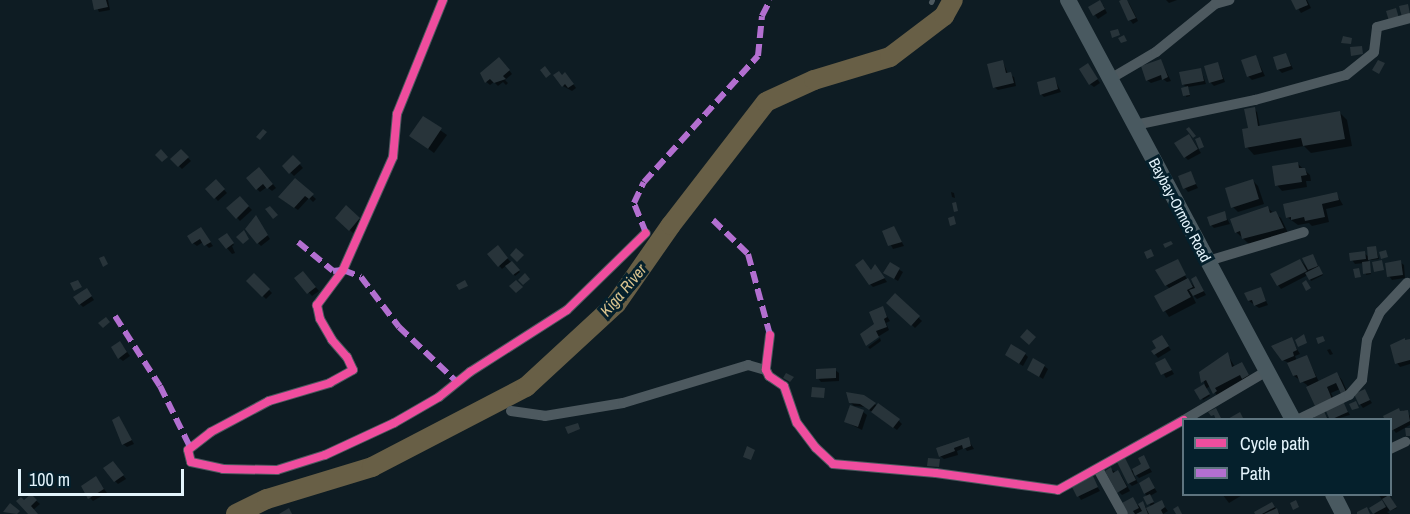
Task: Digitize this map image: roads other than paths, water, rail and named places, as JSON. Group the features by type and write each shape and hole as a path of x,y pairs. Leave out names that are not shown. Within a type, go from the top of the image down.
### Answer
{"highway":[{"name":"Baybay-Ormoc Road","path":"1068,0 1294,418"},
{"path":"1334,496 1343,514"}],"street":[{"path":"443,0 397,114 393,157 343,270 317,304 320,319 332,340 347,357 353,370 330,383 269,401 211,432 188,450 191,462 223,469 277,470 325,455 394,423 439,397 470,372 567,310 646,233"},
{"path":"1110,79 1156,52 1215,4 1229,0"},
{"path":"1135,125 1256,100 1346,75 1374,52 1377,27 1410,18"},
{"path":"1208,261 1304,232"},
{"path":"1299,418 1349,394 1362,380 1367,340 1380,312 1407,283"},
{"path":"770,334 766,370 769,376 784,386 797,423 816,448 833,464 936,473 1058,490 1182,421"},
{"path":"511,411 544,416 623,403 748,365 766,370"},
{"path":"1187,418 1267,371"},
{"path":"1392,449 1405,442"},
{"path":"1098,469 1123,514"}],"waterway":[{"name":"Kiga River","path":"236,514 267,499 372,467 526,387 616,304 671,225 766,102 814,80 890,57 944,16 953,0"}]}
